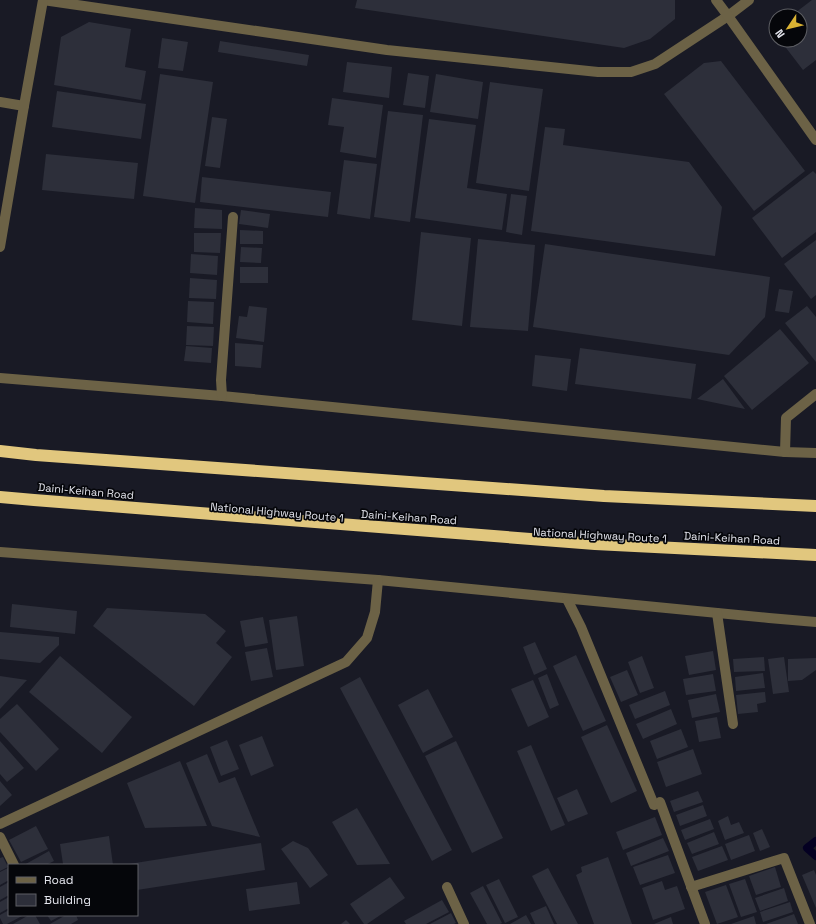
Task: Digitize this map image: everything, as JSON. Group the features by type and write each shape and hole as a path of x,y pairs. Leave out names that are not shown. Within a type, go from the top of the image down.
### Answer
{"highway":[{"path":"0,451 596,496 816,506"},
{"path":"0,458 36,462 602,503 816,513"},
{"name":"Daini-Keihan Road","path":"0,497 596,544 816,555"},
{"name":"National Highway Route 1","path":"0,504 460,540 816,560"}],"street":[{"path":"0,247 43,0 387,50 598,72 631,72 655,64 728,16 749,0"},
{"path":"716,0 816,140"},
{"path":"0,102 24,106"},
{"path":"222,396 221,380 233,217"},
{"path":"0,378 222,396 784,452 816,453"},
{"path":"784,452 786,418 816,394"},
{"path":"0,552 378,580 816,622"},
{"path":"0,824 346,662 367,638 375,612 378,580"},
{"path":"567,599 581,627 657,803 705,924"},
{"path":"717,613 732,724"},
{"path":"0,837 14,864"},
{"path":"691,887 784,858 810,924"},
{"path":"447,886 464,924"}],"building":[{"path":"357,0 675,0 675,19 650,39 624,48 355,8"},
{"path":"812,0 816,0 816,60 803,70 786,48 808,48 808,8 802,8"},
{"path":"89,22 131,29 125,67 146,71 141,100 54,85 61,37"},
{"path":"162,38 188,42 183,71 158,68"},
{"path":"220,41 309,55 307,66 218,52"},
{"path":"721,61 805,171 754,211 664,94 704,63"},
{"path":"347,62 392,67 389,98 343,92"},
{"path":"408,73 429,76 425,108 403,105"},
{"path":"160,74 213,82 195,203 143,196"},
{"path":"436,74 483,82 478,119 430,112"},
{"path":"490,82 543,89 529,191 476,183"},
{"path":"57,91 146,104 141,139 52,127"},
{"path":"332,98 383,105 376,158 340,152 344,127 328,125"},
{"path":"388,111 423,115 410,222 374,217"},
{"path":"212,117 227,119 220,168 205,166"},
{"path":"429,119 476,125 467,188 507,194 502,230 415,218"},
{"path":"545,127 565,129 563,145 689,162 722,207 715,256 531,231"},
{"path":"46,154 138,163 134,199 42,190"},
{"path":"344,160 377,164 370,219 337,214"},
{"path":"813,171 816,174 816,232 782,258 752,218"},
{"path":"202,177 331,192 328,217 200,202"},
{"path":"511,194 527,196 522,235 506,232"},
{"path":"195,208 222,210 222,229 194,228"},
{"path":"241,210 270,214 268,228 239,224"},
{"path":"240,230 263,231 263,244 240,244"},
{"path":"421,232 471,238 462,326 412,320"},
{"path":"194,233 221,233 220,253 194,252"},
{"path":"478,239 535,245 528,331 470,327"},
{"path":"816,240 816,295 811,299 784,264"},
{"path":"545,244 770,277 765,317 729,355 533,327"},
{"path":"241,247 262,248 261,263 240,262"},
{"path":"191,254 218,256 217,275 190,273"},
{"path":"240,267 268,267 268,283 240,283"},
{"path":"190,278 217,280 216,299 189,298"},
{"path":"779,289 793,291 789,313 775,311"},
{"path":"188,301 214,302 213,324 187,322"},
{"path":"249,306 267,308 264,342 236,338 239,316 247,317"},
{"path":"807,306 816,317 816,362 785,323"},
{"path":"187,326 214,327 213,346 186,345"},
{"path":"780,329 809,363 752,410 724,376"},
{"path":"235,343 263,345 261,368 235,366"},
{"path":"186,346 212,348 211,363 184,361"},
{"path":"580,348 696,364 691,399 575,384"},
{"path":"535,355 571,359 567,391 532,386"},
{"path":"723,379 745,409 697,399"},
{"path":"12,604 77,611 75,634 10,627"},
{"path":"107,608 205,614 226,631 216,643 232,657 194,706 93,626"},
{"path":"297,616 304,666 276,670 269,620"},
{"path":"263,617 268,643 245,647 240,621"},
{"path":"0,632 59,637 59,645 40,663 0,659"},
{"path":"535,642 547,669 534,675 523,647"},
{"path":"267,648 273,677 251,681 245,652"},
{"path":"713,651 716,670 689,675 685,656"},
{"path":"576,655 606,721 583,731 553,666"},
{"path":"60,656 132,717 102,753 29,692"},
{"path":"642,656 654,688 640,693 628,662"},
{"path":"764,657 765,671 734,672 733,659"},
{"path":"784,657 789,692 773,694 768,659"},
{"path":"816,658 816,670 802,680 788,681 788,659"},
{"path":"627,670 638,695 621,702 610,677"},
{"path":"763,673 765,688 736,691 735,677"},
{"path":"547,674 559,705 550,709 538,678"},
{"path":"713,674 716,691 686,695 683,679"},
{"path":"0,676 27,680 0,709"},
{"path":"360,677 452,850 432,861 340,688"},
{"path":"533,680 549,717 528,727 511,689"},
{"path":"428,689 453,737 423,753 398,705"},
{"path":"665,691 670,705 635,719 629,705"},
{"path":"765,692 766,702 757,704 758,712 738,714 736,695"},
{"path":"716,694 720,712 692,718 688,700"},
{"path":"17,704 59,749 36,771 0,732 0,719"},
{"path":"671,709 677,724 643,739 636,724"},
{"path":"717,717 721,738 699,742 695,721"},
{"path":"607,725 637,791 611,803 581,737"},
{"path":"681,729 688,747 657,759 650,741"},
{"path":"262,736 274,766 251,776 239,745"},
{"path":"227,740 239,769 221,776 210,747"},
{"path":"0,741 24,768 7,782 0,774"},
{"path":"456,741 503,838 472,853 425,756"},
{"path":"531,745 565,825 551,831 517,751"},
{"path":"693,749 702,774 666,787 657,762"},
{"path":"207,754 219,783 235,777 260,837 212,826 186,763"},
{"path":"180,761 207,826 145,828 127,783"},
{"path":"0,781 12,795 0,806"},
{"path":"577,789 588,814 568,822 557,798"},
{"path":"698,791 703,802 674,812 670,801"},
{"path":"703,805 707,816 680,826 676,815"},
{"path":"357,808 390,864 357,865 332,822"},
{"path":"728,816 731,825 739,822 744,833 725,840 718,821"},
{"path":"655,817 662,835 623,850 616,832"},
{"path":"710,819 714,829 685,840 681,830"},
{"path":"36,826 48,849 21,862 9,840"},
{"path":"762,829 770,847 760,851 753,833"},
{"path":"714,832 719,844 692,854 687,843"},
{"path":"749,835 755,851 731,860 725,844"},
{"path":"109,836 113,864 63,864 60,844"},
{"path":"663,838 669,851 631,866 626,853"},
{"path":"293,841 308,848 328,875 310,888 281,849"},
{"path":"261,843 265,870 138,890 138,864 129,864"},
{"path":"722,846 728,860 698,871 692,857"},
{"path":"49,851 54,861 48,864 26,864"},
{"path":"668,855 675,873 640,885 633,867"},
{"path":"3,857 8,867 0,871 0,858"},
{"path":"608,857 632,924 594,924 576,875 582,872 581,867"},
{"path":"775,867 781,887 756,895 749,876"},
{"path":"8,868 8,881 0,885 0,872"},
{"path":"548,868 578,924 557,924 532,876"},
{"path":"814,870 816,875 816,908 802,875"},
{"path":"390,877 405,898 367,924 364,924 350,904"},
{"path":"499,879 518,917 505,923 486,885"},
{"path":"745,879 757,912 741,917 729,884"},
{"path":"662,881 665,890 677,886 685,909 653,920 642,888"},
{"path":"297,882 300,904 249,911 246,889"},
{"path":"8,883 8,896 0,900 0,887"},
{"path":"726,885 738,917 717,924 705,892"},
{"path":"483,886 502,923 500,924 487,924 470,893"},
{"path":"784,888 788,901 760,911 755,898"},
{"path":"8,898 8,909 0,913 0,902"},
{"path":"442,900 449,912 426,924 406,924 404,921"},
{"path":"790,902 793,912 763,922 760,912"},
{"path":"546,906 554,924 535,924 530,913"},
{"path":"8,911 8,916 22,916 7,924 3,924 0,915"},
{"path":"451,913 456,923 430,924"},
{"path":"794,914 798,924 766,924"},
{"path":"526,915 531,924 510,924"},
{"path":"27,916 36,916 40,924 13,924"},
{"path":"48,916 60,916 51,921"},
{"path":"64,916 76,916 78,920 71,924 50,924"},
{"path":"754,916 756,924 731,924"},
{"path":"671,917 673,924 654,924"},
{"path":"346,920 350,924 341,924"}],"waterway":[{"path":"816,841 807,848 816,856"}]}
